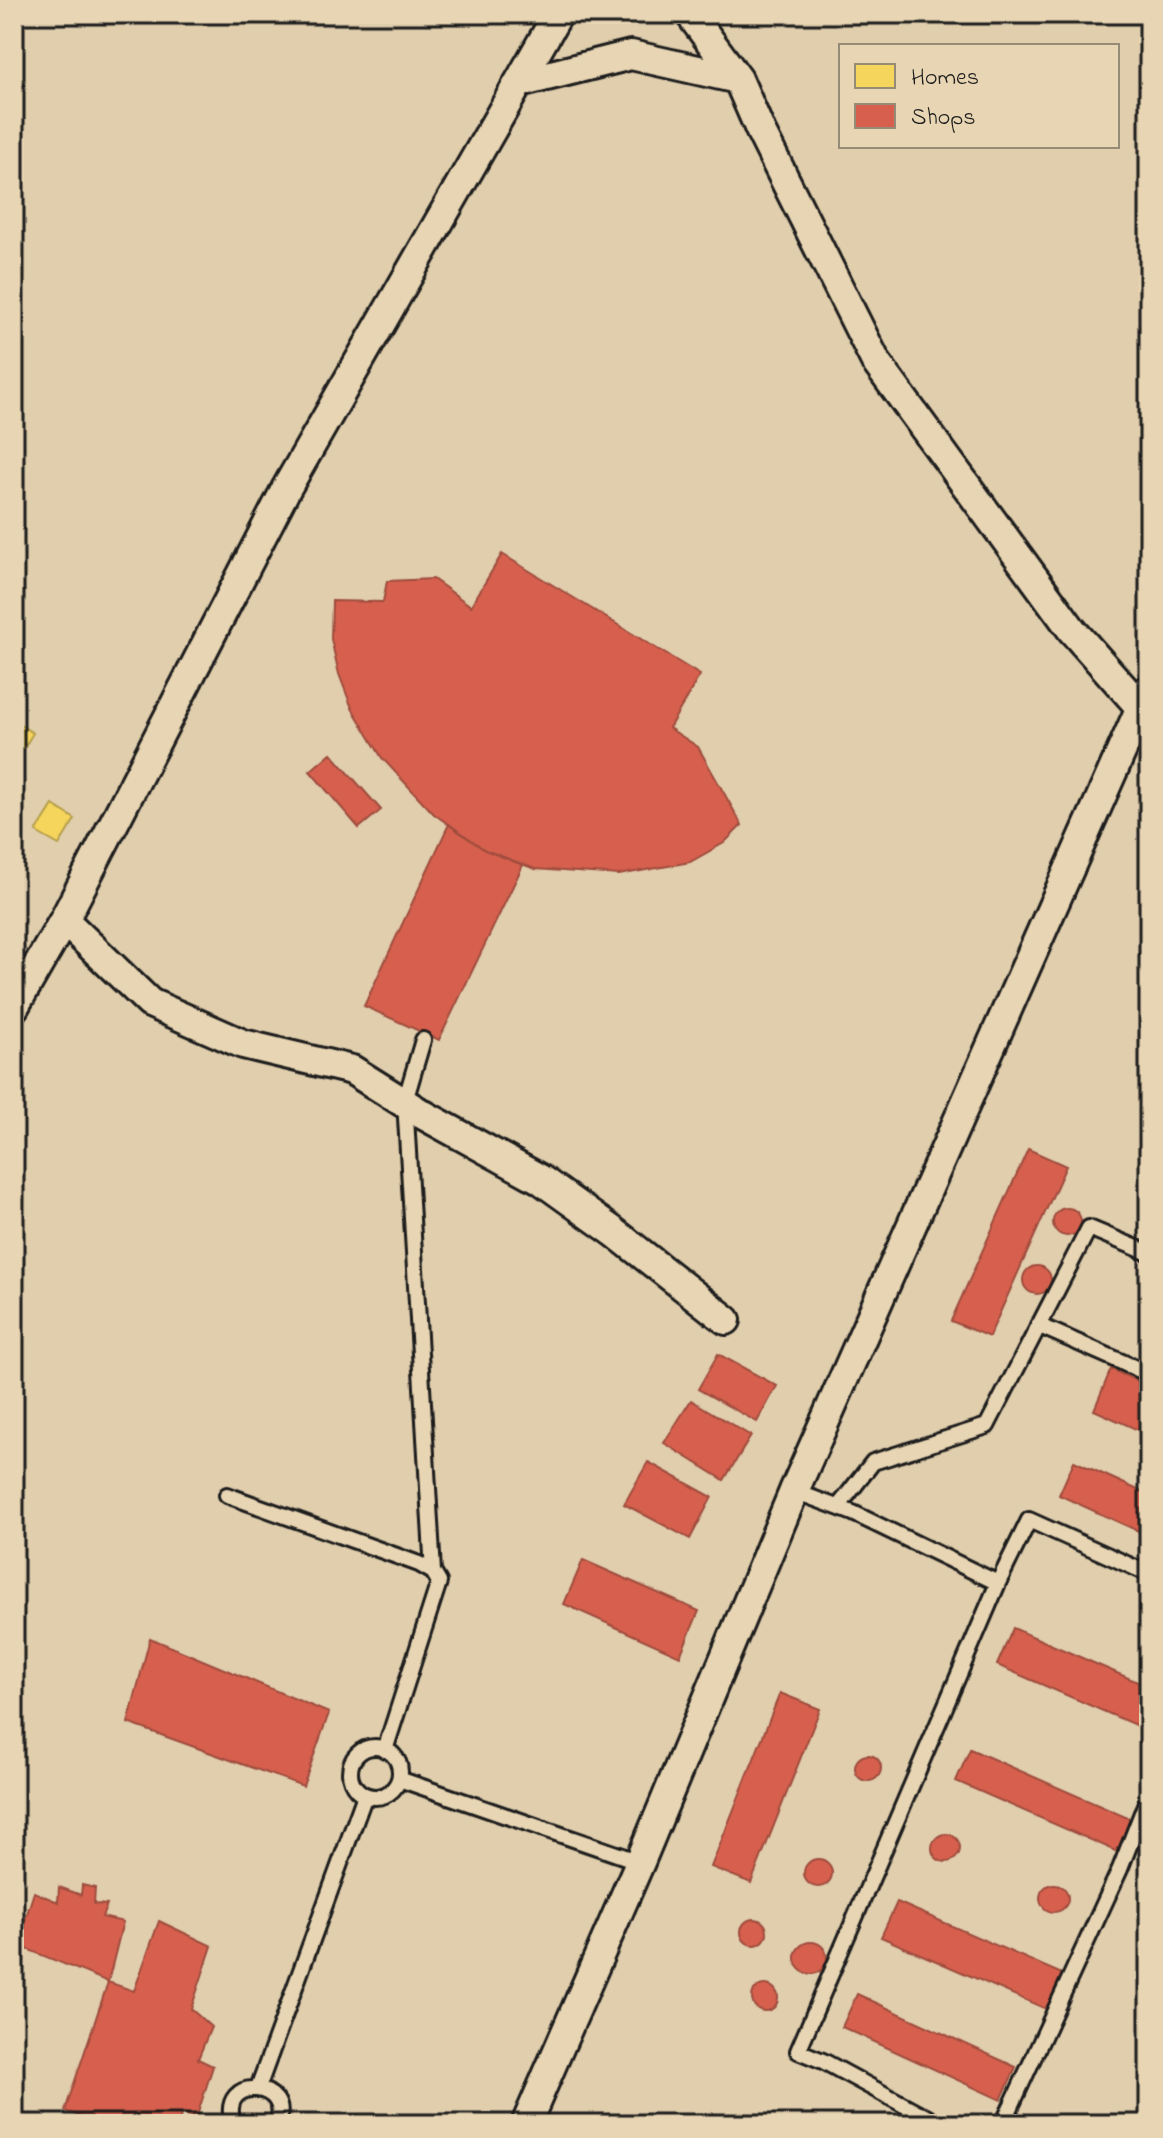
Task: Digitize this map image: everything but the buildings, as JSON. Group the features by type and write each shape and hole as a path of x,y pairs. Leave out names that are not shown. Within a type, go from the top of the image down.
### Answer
{"street":[{"path":"14,1007 64,920 286,489 558,14"},
{"path":"526,2124 640,1862 794,1491 1145,698 1072,630 876,362 761,132 738,79 690,14"},
{"path":"519,83 631,55 738,79"},
{"path":"64,920 150,1003 243,1044 352,1070 422,1114 540,1179 614,1232 726,1320"}],"lane":[{"path":"385,1750 439,1582 433,1572 405,1101 423,1040"},
{"path":"838,1507 873,1462 987,1426 1089,1228 1149,1253"},
{"path":"1038,1325 1149,1374"},
{"path":"794,1491 838,1507 998,1583"},
{"path":"227,1495 419,1564 433,1572"},
{"path":"939,2124 823,2061 798,2051 998,1583 1029,1520 1149,1574"},
{"path":"378,1747 385,1750 399,1765 399,1779 391,1791 379,1797 365,1795 354,1786 350,1772 354,1758 364,1749 378,1747"},
{"path":"399,1779 640,1862"},
{"path":"258,2088 365,1795"},
{"path":"1003,2124 1120,1869 1149,1795"},
{"path":"233,2124 230,2113 233,2099 244,2090 258,2088 271,2093 279,2105 282,2122"}]}
